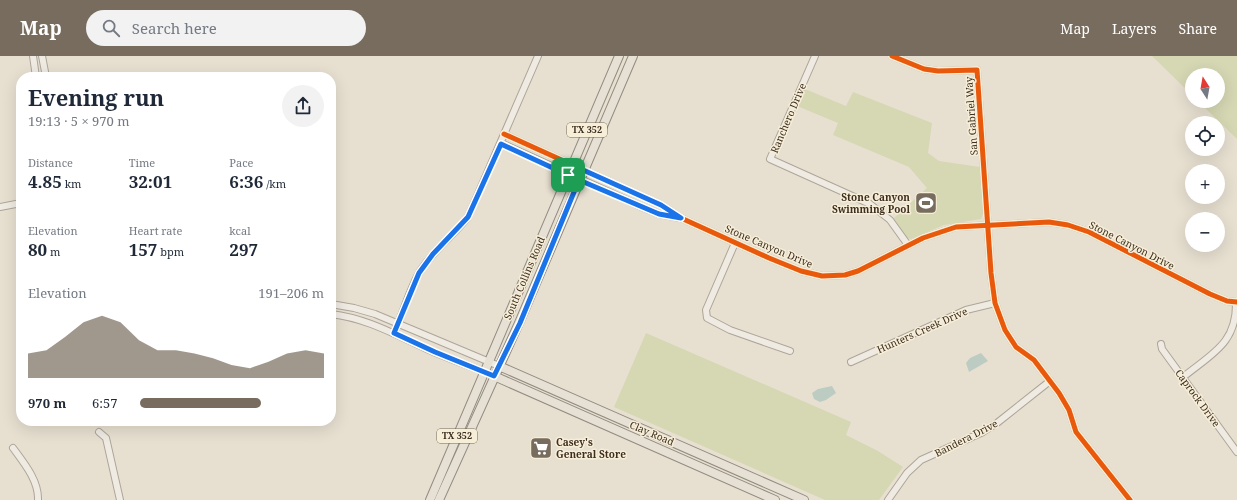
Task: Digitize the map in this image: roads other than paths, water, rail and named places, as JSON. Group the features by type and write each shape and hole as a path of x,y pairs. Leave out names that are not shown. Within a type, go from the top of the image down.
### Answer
{"main road":[{"name":"South Collins Road","path":"435,499 484,372 619,56"},
{"name":"South Collins Road","path":"435,499 520,323 632,56"},
{"name":"Clay Road","path":"500,366 804,500"},
{"name":"Clay Road","path":"494,376 775,500"}],"street":[{"path":"33,56 35,72"},
{"path":"42,56 45,72"},
{"path":"394,333 419,273 433,254 468,217 538,56"},
{"name":"Ranchero Drive","path":"815,56 770,159 870,204 890,220 908,245"},
{"name":"San Gabriel Way","path":"892,56 924,69 938,71 976,70 987,224"},
{"name":"Stone Canyon Drive","path":"504,134 661,205 681,218 736,243 811,274 835,276 864,269 908,245 944,230 987,224 1049,222 1068,225 1089,232 1210,294 1226,301 1236,302"},
{"name":"Stone Canyon Drive","path":"501,144 627,201 659,214 681,218"},
{"path":"627,201 631,192"},
{"path":"0,207 16,204"},
{"path":"987,224 995,302 1005,330 1016,347 1034,360 1050,381 1068,410 1076,432 1130,500"},
{"path":"736,243 706,310 707,318 730,330 790,351"},
{"name":"Hunters Creek Drive","path":"851,362 966,310 995,302"},
{"path":"1182,378 1225,343 1232,335 1237,316 1236,302"},
{"path":"336,305 363,310 399,323 500,366"},
{"path":"336,315 362,320 394,333 429,350 494,376"},
{"name":"Caprock Drive","path":"1161,344 1162,349 1182,378 1237,452"},
{"name":"Bandera Drive","path":"888,500 907,473 921,460 997,423 1050,381"},
{"path":"99,432 106,438 120,500"},
{"path":"13,448 34,481 38,491 38,500"}],"place":[{"name":"Stone Canyon Swimming Pool","path":"926,203"},
{"name":"Casey's General Store","path":"541,448"}]}
